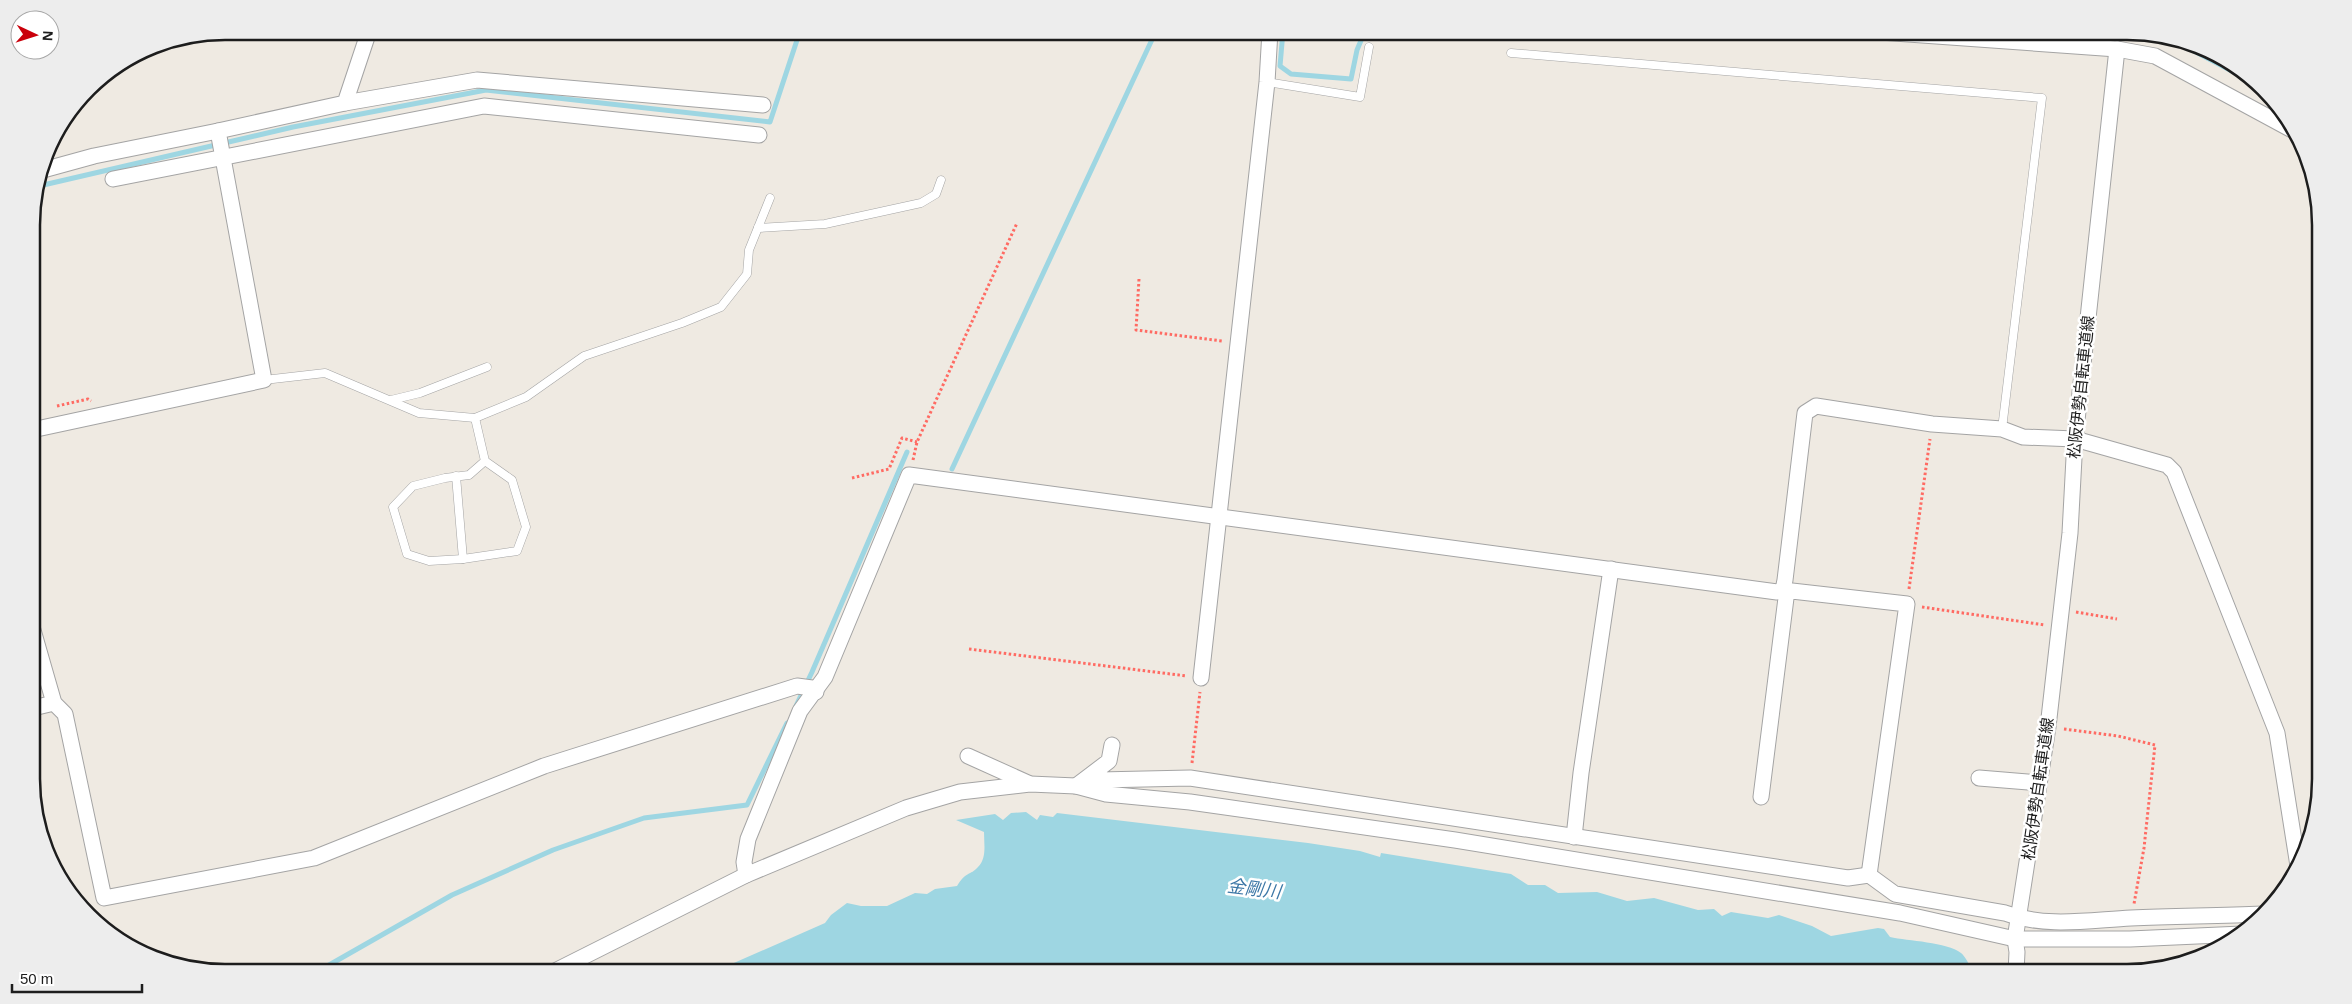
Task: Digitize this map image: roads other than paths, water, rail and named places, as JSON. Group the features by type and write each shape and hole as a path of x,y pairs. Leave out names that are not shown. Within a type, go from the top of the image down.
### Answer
{"street":[{"path":"345,103 366,40"},
{"path":"1201,678 1267,82 1270,40"},
{"path":"1985,40 2117,50 2155,56 2283,125"},
{"name":"松阪伊勢自転車道線","path":"2016,964 2019,918 2048,727 2070,533 2074,439 2117,50"},
{"path":"49,168 94,156 219,132 345,103 477,80 763,105"},
{"path":"113,179 223,155 484,106 759,135"},
{"path":"40,428 264,380 219,132"},
{"path":"1761,797 1786,598 1783,590 1805,413 1816,406 1932,424 2002,429 2023,437 2074,439 2167,465 2174,472 2277,733 2296,854"},
{"path":"40,655 54,704 65,714 104,898 314,858 544,766 808,689 825,677 909,476 1205,516 1220,516 1777,592 1783,590 1907,604 1869,875"},
{"path":"1574,837 1581,774 1611,569"},
{"path":"746,875 744,862 748,839 808,689"},
{"path":"40,707 54,704"},
{"path":"1076,786 1109,761 1112,745"},
{"path":"968,756 1030,784"},
{"path":"1076,786 1099,780 1190,778 1848,878 1869,875 1895,894 2005,913 2019,918 2071,923 2132,918 2253,914"},
{"path":"1979,778 2040,783"},
{"path":"569,964 746,875 906,808 960,792 1030,784 1076,786 1106,794 1190,802 1455,840 1900,913 2016,946 2227,935"}],"lane":[{"path":"1267,82 1360,97 1369,47"},
{"path":"1511,53 2042,98 2002,429"},
{"path":"758,228 825,224 921,203 936,194 941,180"},
{"path":"264,380 325,373 418,413 475,418 526,397 584,356 682,323 721,307 747,274 749,250 770,198"},
{"path":"391,400 420,393 487,367"},
{"path":"475,418 485,461 512,480 526,527 516,551 464,559 429,561 407,554 393,507 413,486 456,476 469,475 485,461"},
{"path":"456,476 464,559"}],"water":[{"path":"2186,50 2209,59 2241,79"},
{"name":"金剛川","path":"1026,812 1037,820 1040,815 1053,817 1057,813 1308,843 1360,851 1380,857 1381,853 1511,874 1528,885 1545,885 1558,893 1597,892 1627,901 1654,898 1698,910 1714,909 1722,916 1731,912 1768,918 1779,915 1812,926 1831,936 1878,928 1884,929 1890,937 1937,944 1955,949 1962,954 1969,964 732,964 825,923 831,915 847,903 861,906 887,906 915,893 927,894 935,889 957,886 965,876 975,870 983,859 984,832 956,820 995,814 1003,820 1011,813"}],"waterway":[{"path":"45,185 293,127 486,90 770,122 797,40"},
{"path":"952,469 1152,40"},
{"path":"1282,40 1280,66 1291,74 1351,79 1357,50 1361,40"},
{"path":"796,706 907,452"},
{"path":"331,964 452,895 553,850 644,818 747,805 787,723"}]}
